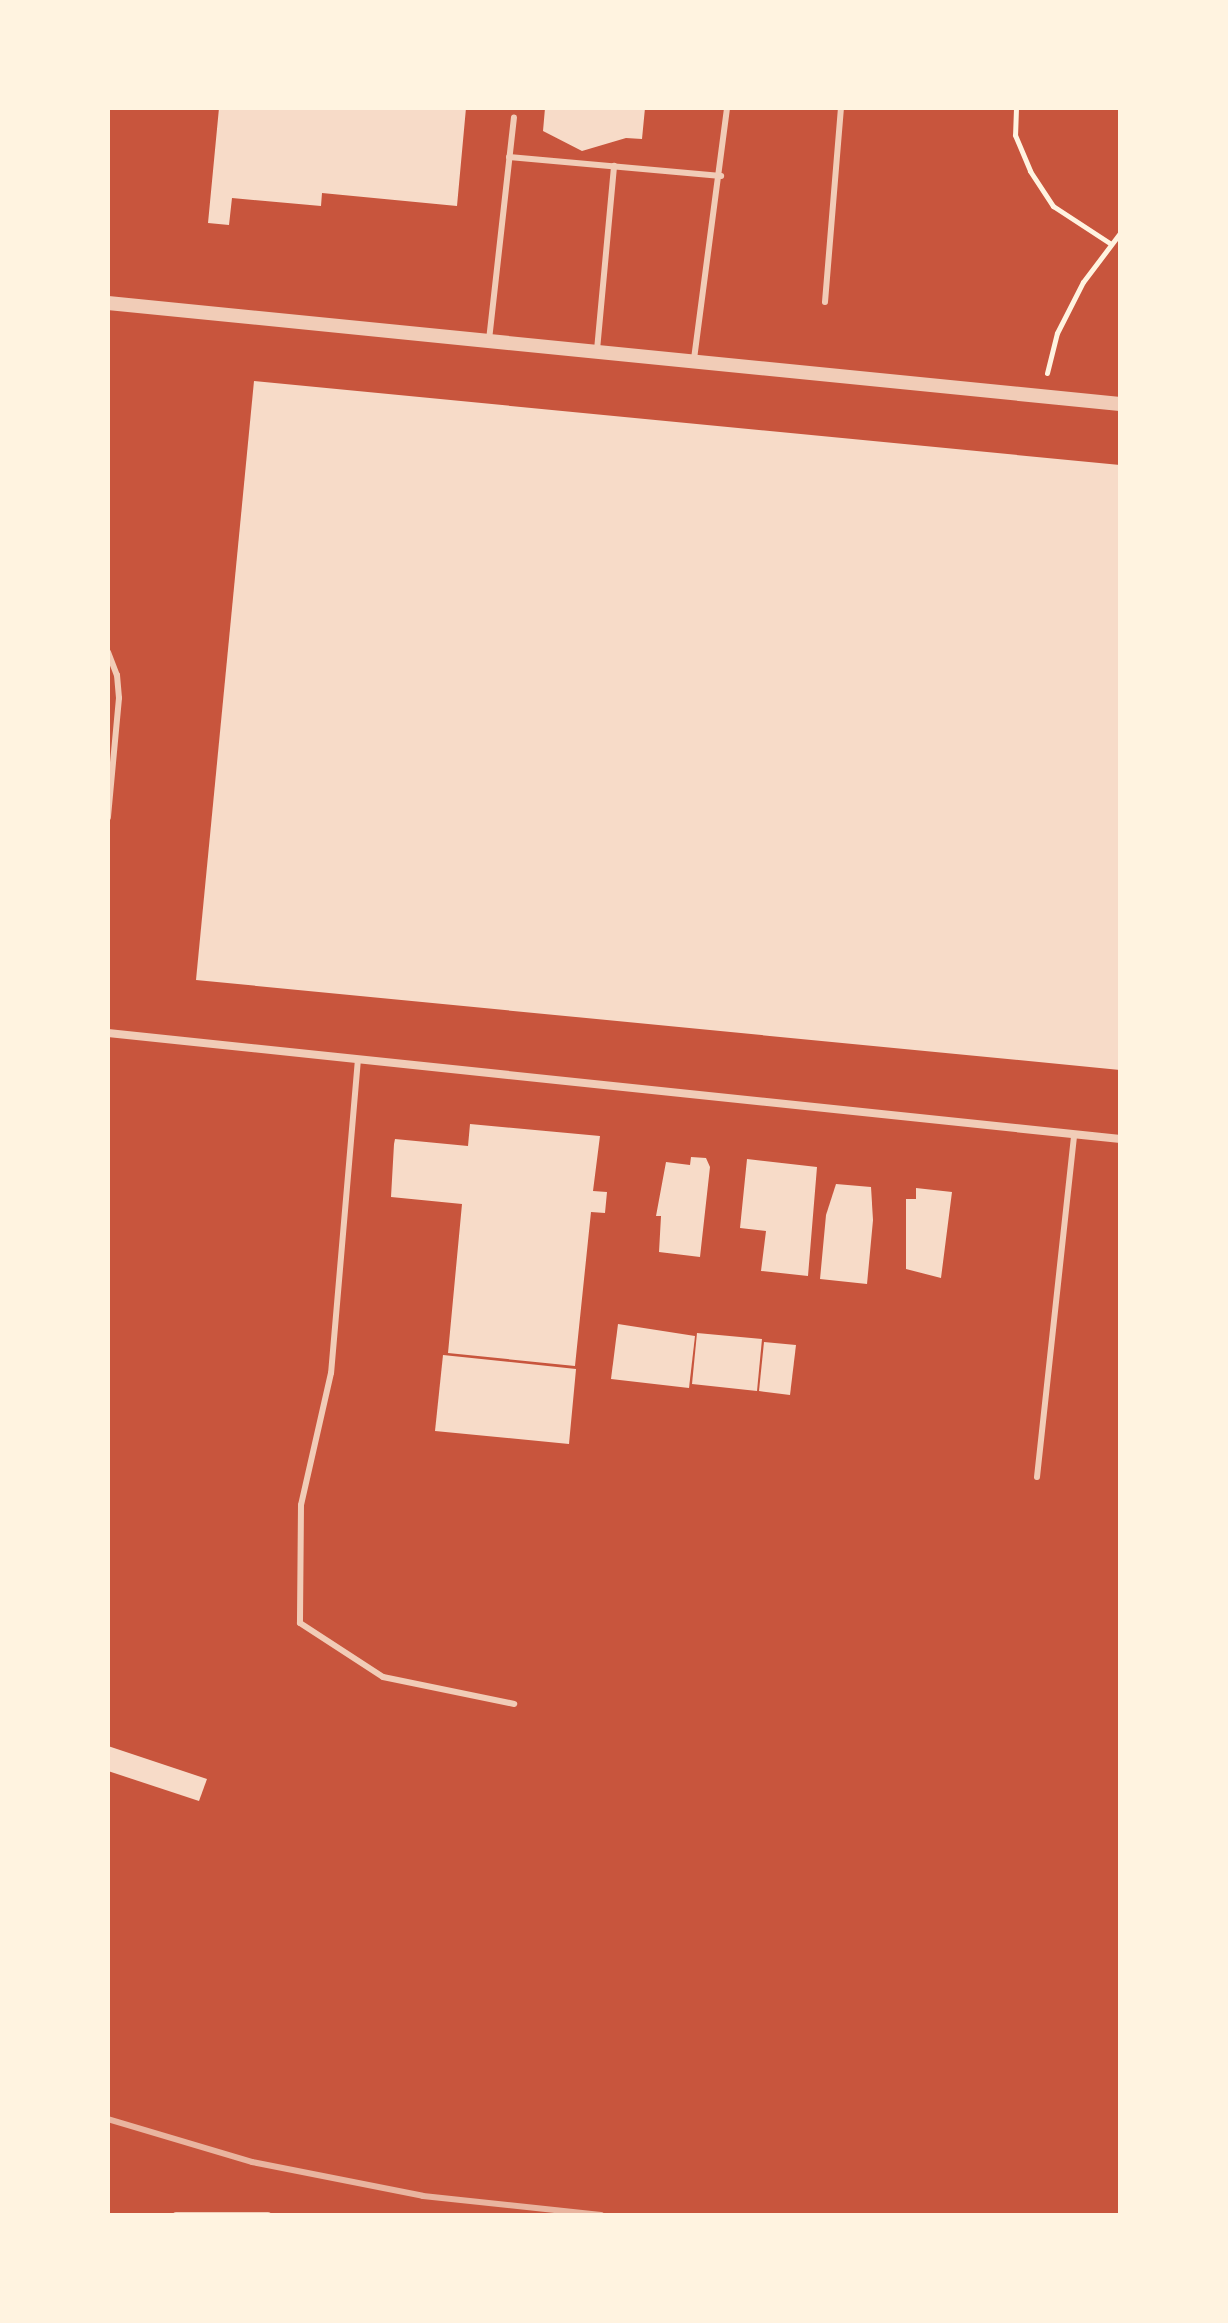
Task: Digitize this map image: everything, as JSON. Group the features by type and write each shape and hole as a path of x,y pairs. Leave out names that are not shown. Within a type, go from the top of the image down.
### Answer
{"street":[{"path":"108,303 1043,393 1120,404"},
{"path":"108,1033 1120,1139"}],"lane":[{"path":"694,359 721,176 727,108"},
{"path":"825,302 841,108"},
{"path":"489,340 514,117"},
{"path":"509,157 721,176"},
{"path":"597,350 614,166"},
{"path":"108,652 117,675 119,698 108,817"},
{"path":"358,1059 331,1373 301,1505 300,1623 383,1677 514,1704"},
{"path":"1037,1477 1074,1134"},
{"path":"176,2215 268,2215"}],"path":[{"path":"1016,108 1015,135 1030,171 1053,206 1111,244"},
{"path":"1043,393 1057,333 1120,233"}],"building":[{"path":"219,108 466,108 457,206 322,193 321,206 232,198 229,225 208,223"},
{"path":"545,108 645,108 642,139 626,138 582,151 543,131"},
{"path":"254,381 1120,465 1120,1070 196,980"},
{"path":"470,1124 600,1136 593,1191 607,1192 605,1213 591,1212 575,1366 448,1353 462,1204 391,1197 394,1144 395,1139 468,1146"},
{"path":"691,1157 706,1158 710,1167 700,1257 659,1252 661,1216 656,1216 666,1162 690,1165"},
{"path":"747,1159 817,1167 808,1276 761,1271 766,1231 740,1228"},
{"path":"836,1184 871,1187 873,1220 867,1284 820,1279 826,1215"},
{"path":"916,1188 952,1192 941,1278 906,1269 906,1199 916,1199"},
{"path":"618,1324 695,1336 689,1388 611,1379"},
{"path":"697,1333 762,1339 757,1391 692,1384"},
{"path":"764,1342 796,1345 790,1395 759,1391"},
{"path":"443,1355 576,1369 569,1444 435,1431"},
{"path":"108,1746 207,1779 199,1801 108,1771"}],"railway":[{"path":"108,2119 252,2162 423,2196 601,2215"}]}
